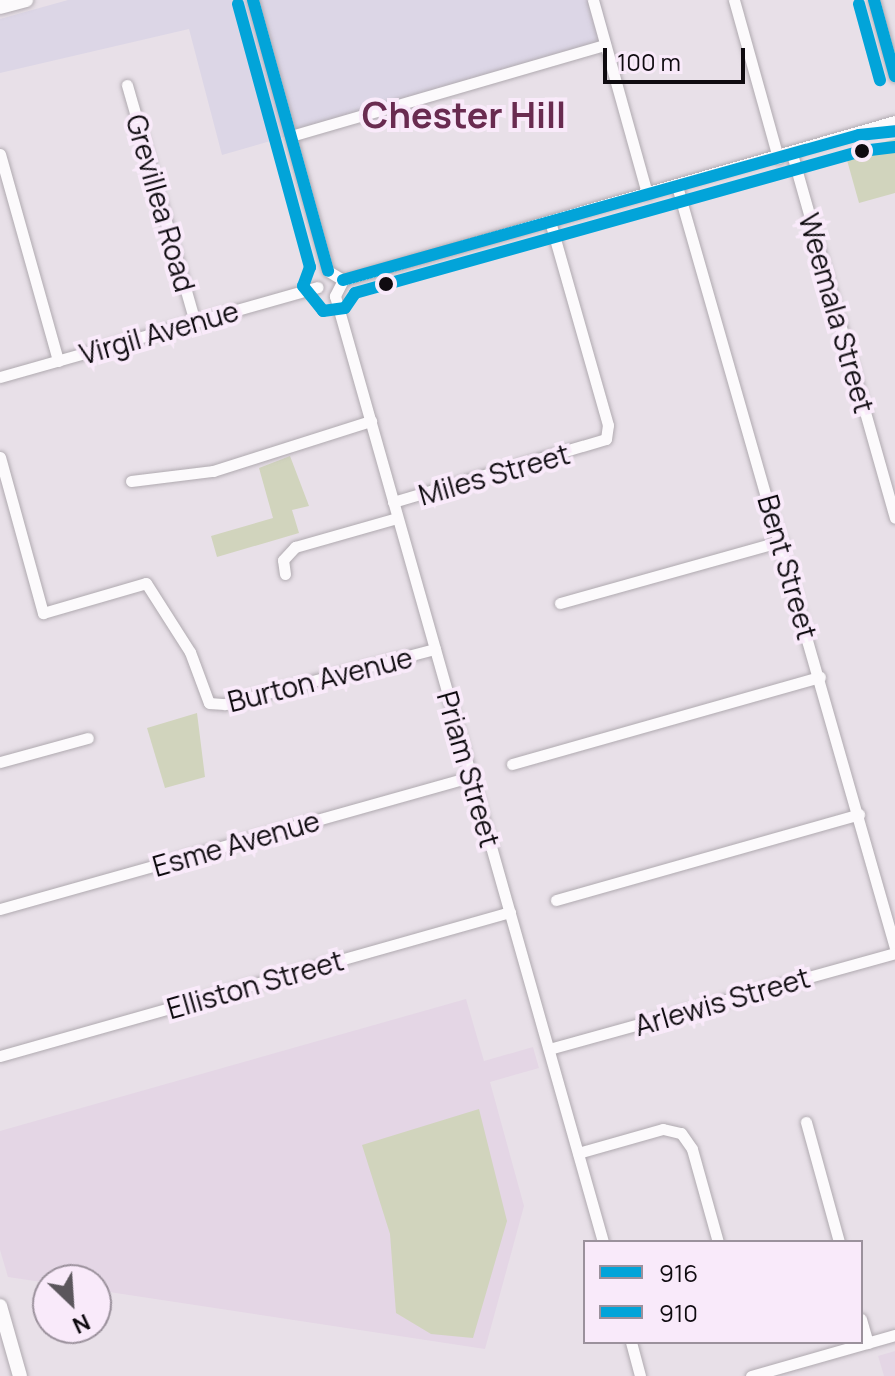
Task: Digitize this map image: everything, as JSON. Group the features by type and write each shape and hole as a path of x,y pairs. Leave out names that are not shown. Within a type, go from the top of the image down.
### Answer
{"main road":[{"path":"0,7 26,0"},
{"path":"0,1306 20,1376"}],"street":[{"path":"253,0 328,271 343,280 859,135 895,121"},
{"path":"593,0 647,194"},
{"path":"734,0 778,158"},
{"path":"874,0 895,76"},
{"path":"881,24 895,19"},
{"path":"291,136 605,45"},
{"name":"Grevillea Road","path":"127,85 195,322"},
{"path":"859,135 895,131"},
{"path":"0,154 58,361"},
{"name":"Weemala Street","path":"792,154 895,518"},
{"name":"Bent Street","path":"677,186 782,541 895,951"},
{"name":"Miles Street","path":"393,502 595,446 606,439 608,425 550,222"},
{"path":"328,271 318,287 335,296 343,280"},
{"name":"Virgil Avenue","path":"0,377 318,287"},
{"name":"Priam Street","path":"335,296 602,1240"},
{"path":"131,481 213,471 371,421"},
{"name":"Burton Avenue","path":"0,457 43,613 146,583 190,652 202,695 214,705 435,649"},
{"path":"285,574 283,560 295,547 397,518"},
{"path":"560,603 782,541"},
{"path":"512,764 820,677"},
{"path":"0,762 88,738"},
{"name":"Esme Avenue","path":"0,909 471,777"},
{"path":"556,900 859,814"},
{"name":"Elliston Street","path":"0,1056 510,912"},
{"name":"Arlewis Street","path":"549,1049 895,951"},
{"path":"806,1122 838,1240"},
{"path":"578,1153 663,1129 681,1133 692,1149 717,1240"},
{"path":"863,1326 868,1343"},
{"path":"751,1376 895,1335"},
{"path":"632,1344 640,1376"}],"shaded area":[{"path":"68,0 600,0 612,43 222,155 189,29 0,73 0,19"},
{"path":"466,999 484,1061 533,1047 539,1068 490,1082 524,1206 485,1349 112,1292 112,1264 32,1264 32,1281 8,1277 0,1250 0,1131"},
{"path":"895,1351 895,1376 884,1376 878,1356"}],"green space":[{"path":"895,139 895,193 859,203 845,153"},
{"path":"290,456 309,506 292,510 299,533 217,557 211,536 273,518 259,468"},
{"path":"197,713 205,777 165,788 147,728"},
{"path":"479,1109 507,1221 473,1338 431,1334 396,1313 390,1234 362,1145"}],"transit line":[{"name":"916","path":"253,0 328,271"},
{"name":"916","path":"874,0 895,76"},
{"name":"910","path":"238,4 310,267 303,286 323,311 345,308 355,293 862,151 895,147"},
{"name":"910","path":"859,4 880,80"},
{"name":"916","path":"343,280 859,135 895,131"}],"district":[{"name":"Chester Hill","path":"464,115"}]}
